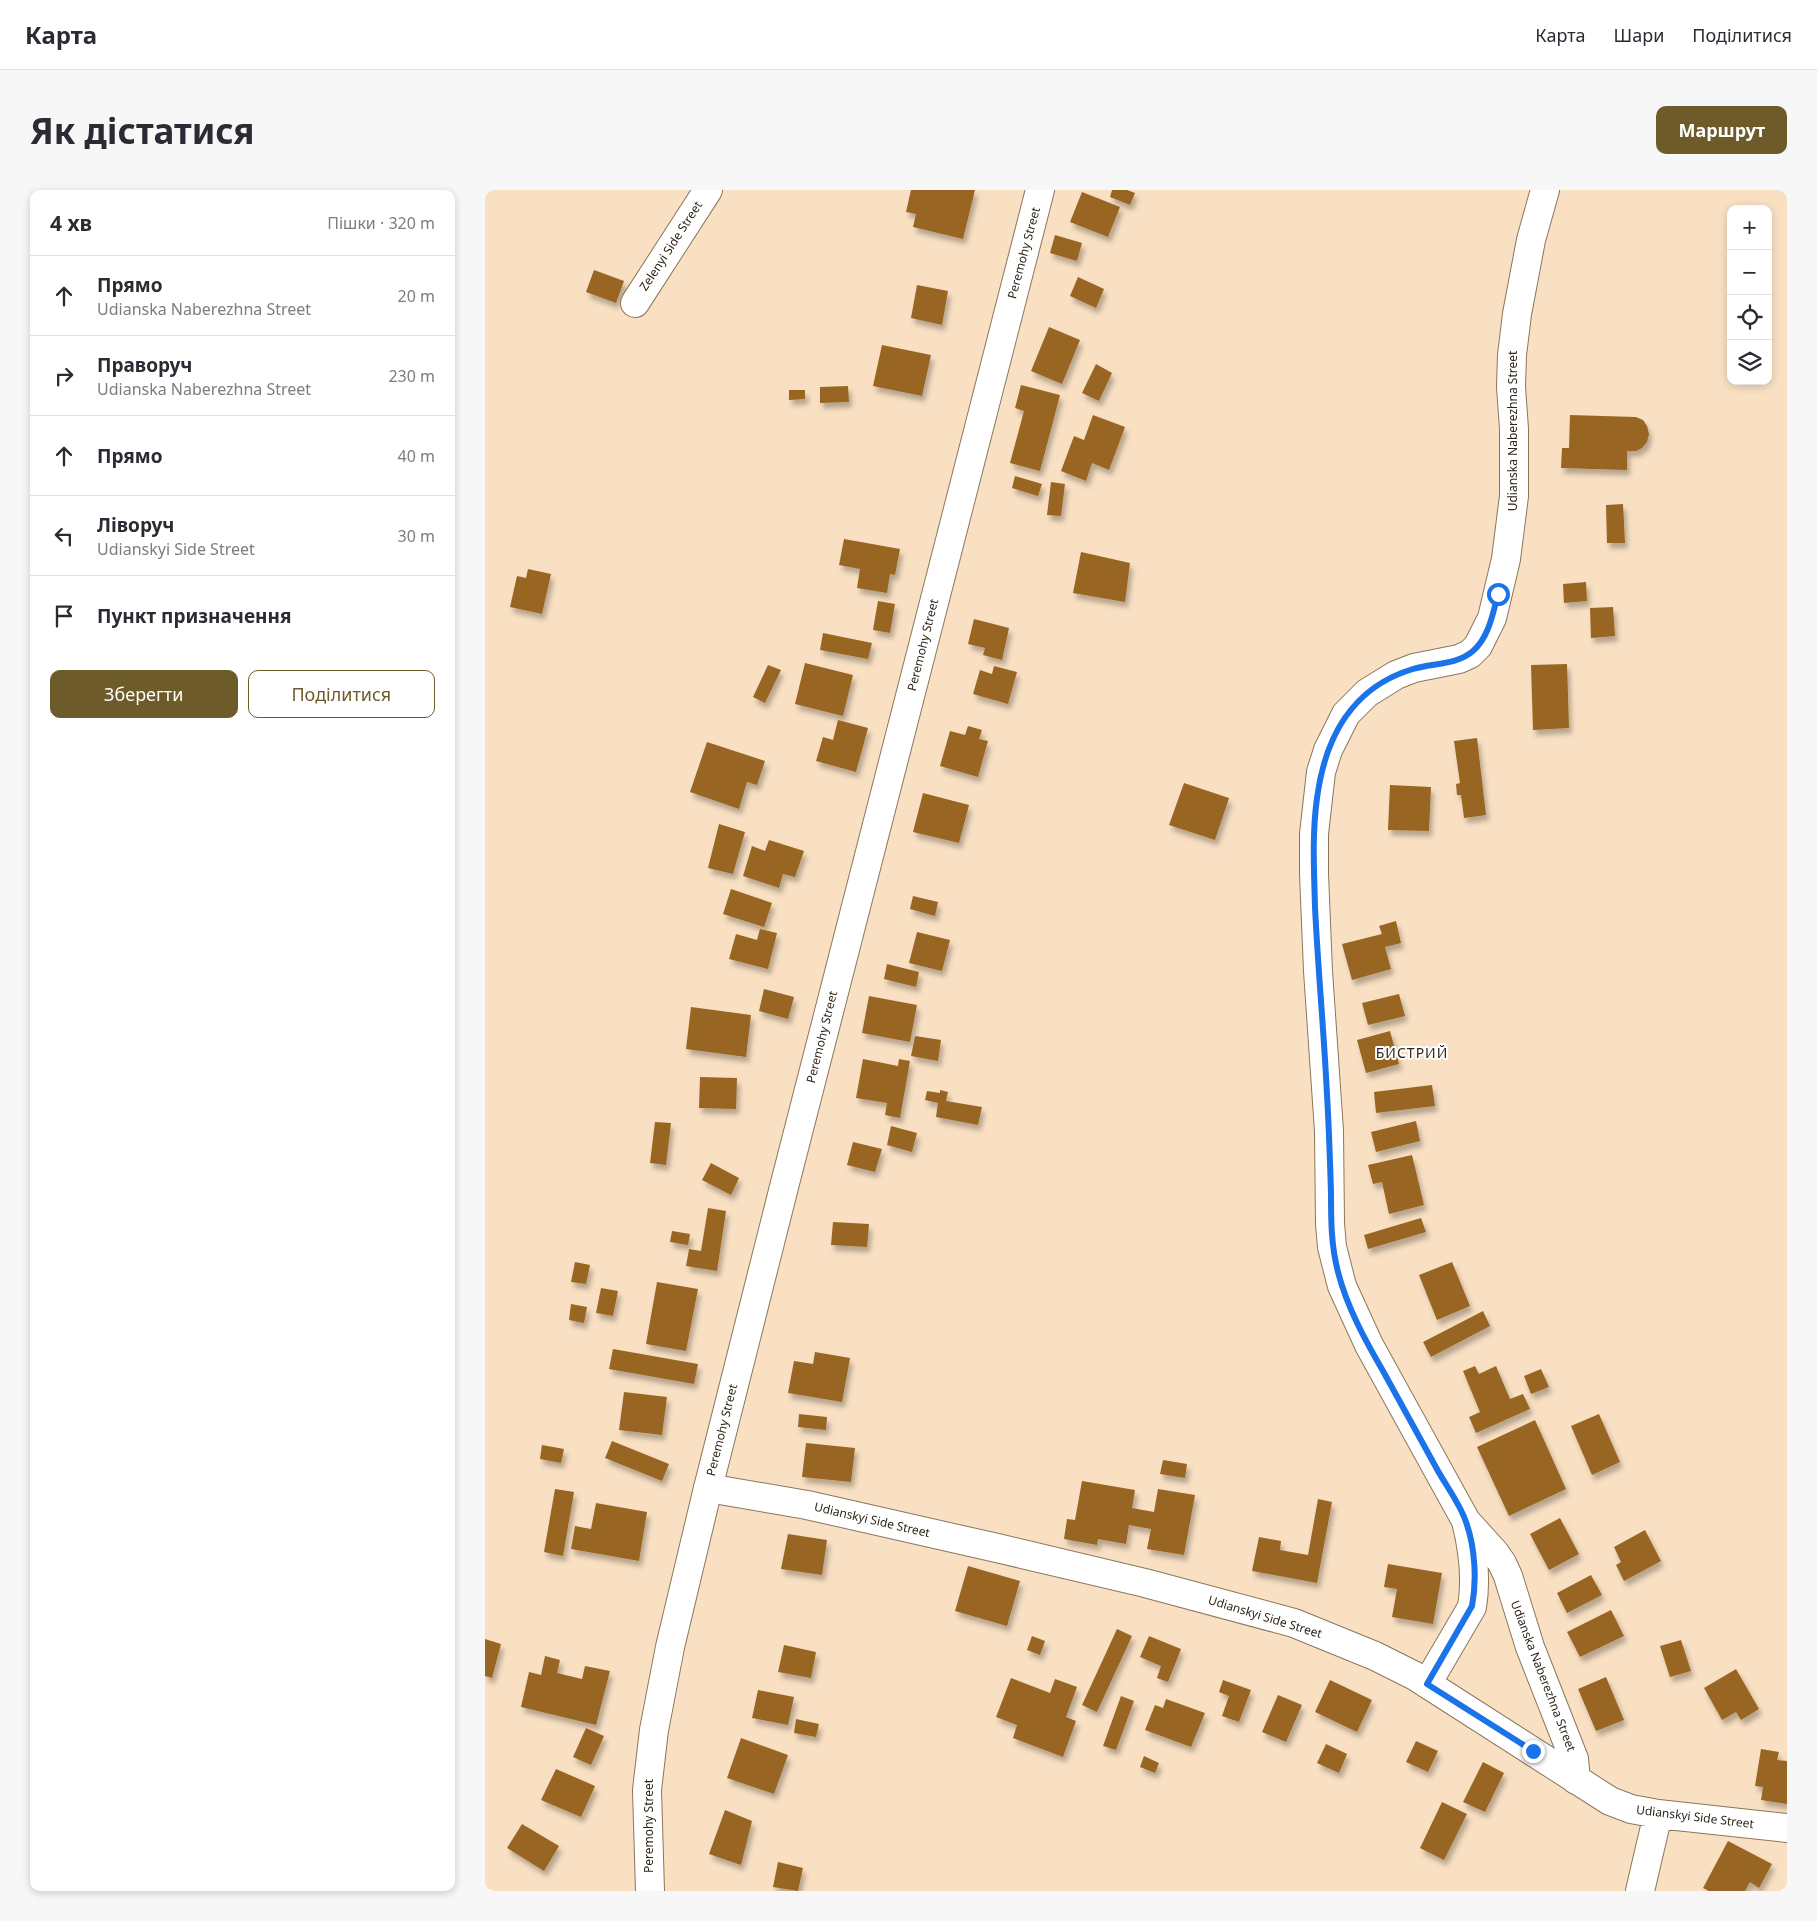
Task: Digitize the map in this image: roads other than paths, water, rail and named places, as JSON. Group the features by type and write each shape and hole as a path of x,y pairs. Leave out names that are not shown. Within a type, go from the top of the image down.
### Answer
{"street":[{"name":"Zelenyi Side Street","path":"635,303 708,190"},
{"name":"Peremohy Street","path":"650,1891 647,1790 653,1730 670,1646 708,1488 1040,190"},
{"name":"Udianska Naberezhna Street","path":"1545,190 1531,240 1513,347 1511,388 1515,448 1514,496 1506,559 1492,618 1478,646 1470,654 1459,659 1414,668 1396,675 1367,693 1346,714 1331,743 1321,772 1314,834 1317,962 1329,1131 1330,1224 1337,1271 1349,1305 1369,1345 1466,1521 1495,1552 1508,1576 1530,1647 1575,1759 1576,1780"},
{"name":"Udianskyi Side Street","path":"708,1488 816,1507 1145,1583 1238,1607 1324,1634 1397,1666 1610,1801 1631,1809 1658,1814 1787,1828"},
{"path":"1427,1684 1472,1606 1474,1594 1473,1559 1466,1521"},
{"path":"1640,1891 1658,1814"}],"district":[{"name":"БИСТРИЙ","path":"1412,1053"}]}
